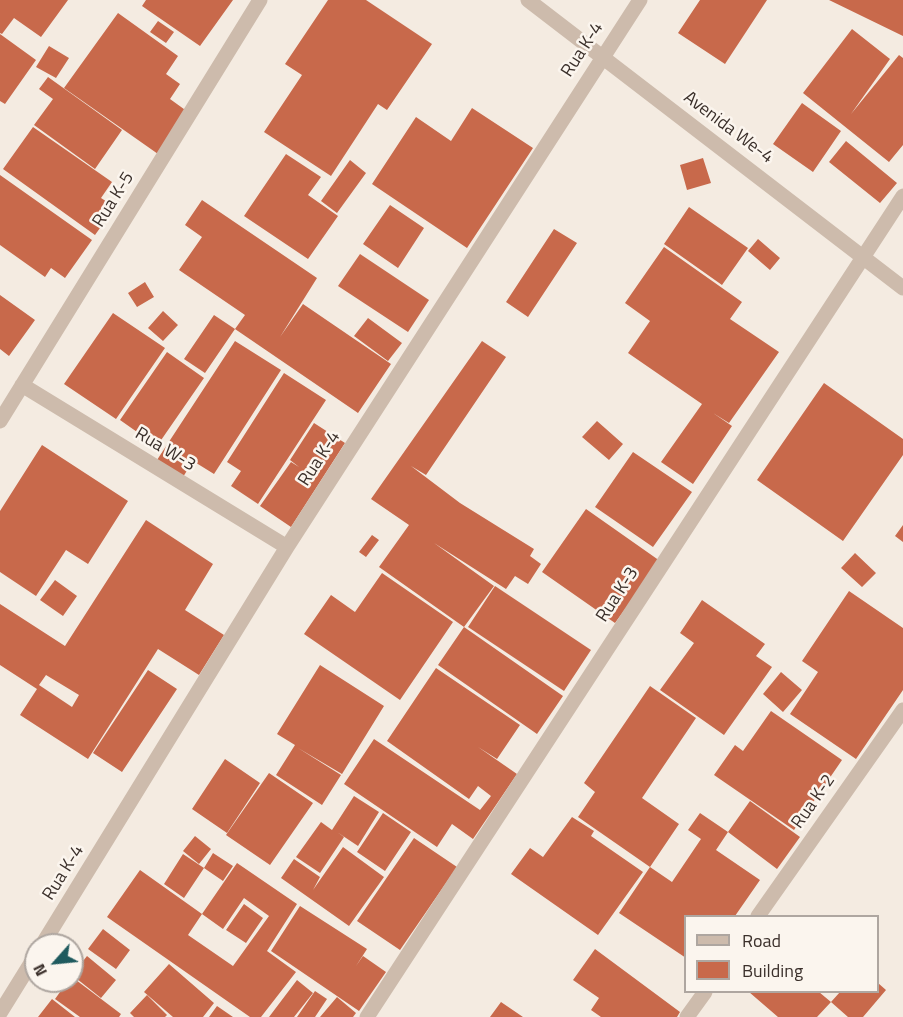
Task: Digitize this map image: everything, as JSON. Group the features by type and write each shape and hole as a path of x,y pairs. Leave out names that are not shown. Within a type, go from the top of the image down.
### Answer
{"street":[{"name":"Rua K-5","path":"0,421 260,0"},
{"name":"Avenida We-4","path":"528,0 903,288"},
{"name":"Rua K-4","path":"49,933 287,547 640,0"},
{"name":"Rua K-3","path":"367,1017 862,255 903,196"},
{"name":"Rua W-3","path":"22,385 287,547"},
{"name":"Rua K-2","path":"759,915 903,710"},
{"path":"0,1013 24,974"},
{"path":"687,1017 704,993"}],"building":[{"path":"0,0 68,0 41,37 14,18 2,34 0,33"},
{"path":"146,0 233,0 200,46 142,6"},
{"path":"328,0 366,0 432,44 387,110 378,104 331,176 264,132 302,75 285,64"},
{"path":"700,0 767,0 725,64 678,33"},
{"path":"829,0 903,0 903,36"},
{"path":"118,13 178,56 166,74 180,84 170,99 188,112 158,154 64,88"},
{"path":"158,21 174,32 166,43 150,32"},
{"path":"852,29 890,59 851,114 899,55 903,58 903,145 889,162 803,93"},
{"path":"0,34 36,60 5,104 0,101"},
{"path":"49,46 69,58 56,78 36,67"},
{"path":"48,77 122,130 95,169 34,125 53,99 39,89"},
{"path":"802,103 841,131 813,172 773,144"},
{"path":"472,108 533,148 467,248 372,184 416,117 451,141"},
{"path":"33,127 112,182 101,198 115,207 95,235 3,169"},
{"path":"846,141 897,183 880,203 829,162"},
{"path":"286,154 321,177 308,195 338,216 308,259 244,216"},
{"path":"703,158 711,183 687,190 680,165"},
{"path":"350,160 366,173 337,213 321,201"},
{"path":"0,175 92,240 65,278 51,268 45,277 0,245"},
{"path":"202,200 317,278 280,337 303,304 391,364 358,413 235,329 245,315 179,270 202,237 185,225"},
{"path":"390,205 424,228 398,268 363,244"},
{"path":"689,207 748,248 722,285 664,244"},
{"path":"554,229 577,243 528,317 506,302"},
{"path":"758,239 780,258 770,270 748,251"},
{"path":"664,247 742,302 730,319 779,352 729,423 713,413 732,426 693,484 661,462 702,404 628,353 650,321 625,303"},
{"path":"360,254 429,300 408,332 338,286"},
{"path":"145,282 154,297 137,307 128,293"},
{"path":"0,295 35,320 9,356 0,349"},
{"path":"163,311 178,325 163,341 148,328"},
{"path":"113,313 165,348 116,419 64,384"},
{"path":"214,315 235,329 205,373 184,359"},
{"path":"368,318 402,343 388,361 354,336"},
{"path":"235,341 281,370 214,474 193,461 183,477 157,460"},
{"path":"482,341 506,357 426,475 411,466 460,503 534,549 530,556 541,564 528,584 515,576 506,589 434,543 494,586 464,627 379,567 409,525 371,499"},
{"path":"167,352 204,378 157,446 120,420"},
{"path":"284,373 326,400 258,504 231,486 241,471 227,462"},
{"path":"824,383 903,439 903,455 843,541 757,480"},
{"path":"597,421 623,444 609,460 582,437"},
{"path":"314,423 345,443 291,527 260,506 291,462 299,467 290,460"},
{"path":"42,445 128,501 88,564 66,550 36,596 0,572 0,511"},
{"path":"633,452 692,492 653,547 595,507"},
{"path":"586,509 660,561 615,623 542,572"},
{"path":"146,520 213,564 185,610 224,635 199,675 158,649 88,759 20,715 37,689 0,665 0,604 65,646","holes":["46,675 79,695 72,707 39,685"]},
{"path":"903,525 903,542 895,536"},
{"path":"372,535 379,540 366,557 359,552"},
{"path":"855,553 876,573 862,587 841,568"},
{"path":"382,573 453,622 400,700 304,634 331,595 355,612"},
{"path":"55,580 77,596 63,616 40,600"},
{"path":"495,586 591,650 564,691 468,627"},
{"path":"849,591 903,628 903,690 856,759 790,714 818,672 802,661"},
{"path":"702,600 765,644 756,656 772,667 724,735 660,690 694,643 680,633"},
{"path":"464,627 563,696 537,734 438,665"},
{"path":"320,665 384,706 342,774 298,748 341,775 322,805 276,775 295,745 277,734"},
{"path":"436,668 520,725 497,759 478,747 517,774 473,839 452,824 437,847 344,784 374,739 480,810 491,796 478,786 469,799 387,741"},
{"path":"148,670 177,689 122,772 93,753"},
{"path":"781,672 802,690 783,712 763,694"},
{"path":"650,686 696,718 642,798 679,824 650,867 578,817 595,792 584,783"},
{"path":"771,711 842,760 794,830 714,775 735,745 743,751"},
{"path":"225,759 260,783 227,833 192,809"},
{"path":"269,773 313,803 270,865 226,835"},
{"path":"354,796 379,812 358,846 337,832 344,837 320,873 296,857 321,822 332,830"},
{"path":"750,801 800,837 777,869 728,832"},
{"path":"383,813 411,832 385,871 357,852"},
{"path":"700,813 728,832 716,850 760,880 736,915 684,915 684,957 619,913 650,867 672,882 701,839 688,830"},
{"path":"572,817 594,831 591,836 643,872 598,935 511,874 530,848 543,857"},
{"path":"195,836 211,849 199,864 183,851"},
{"path":"414,838 457,867 400,950 357,921"},
{"path":"343,847 384,877 349,926 281,878 294,859 320,877 313,890"},
{"path":"213,853 233,866 223,881 204,868"},
{"path":"183,854 204,868 184,898 164,884"},
{"path":"237,863 297,904 267,951 296,972 261,1017 250,1017 107,917 140,870 202,914","holes":["244,898 269,916 233,966 188,935 202,914 223,929"]},
{"path":"244,904 263,918 246,943 226,930"},
{"path":"300,906 367,949 356,966 363,956 386,972 359,1011 271,951"},
{"path":"103,929 130,950 116,969 88,949"},
{"path":"595,949 680,1012 677,1017 601,1017 591,1010 599,998 573,980"},
{"path":"87,956 116,980 101,998 84,985 84,960"},
{"path":"169,964 214,1003 203,1017 173,1017 144,992"},
{"path":"297,980 313,993 294,1017 269,1017"},
{"path":"879,984 886,990 863,1017 848,1017 831,1002 839,993 879,993"},
{"path":"84,986 121,1014 119,1017 80,1017 55,999 59,993 84,993"},
{"path":"315,991 327,999 315,1017 297,1017"},
{"path":"750,993 820,993 831,1002 817,1017 778,1017"},
{"path":"147,995 167,1015 165,1017 134,1017 130,1013"},
{"path":"337,997 356,1013 353,1017 320,1017"},
{"path":"52,999 75,1017 38,1017"},
{"path":"501,1002 523,1017 490,1017"},
{"path":"217,1006 233,1017 209,1017"}]}
